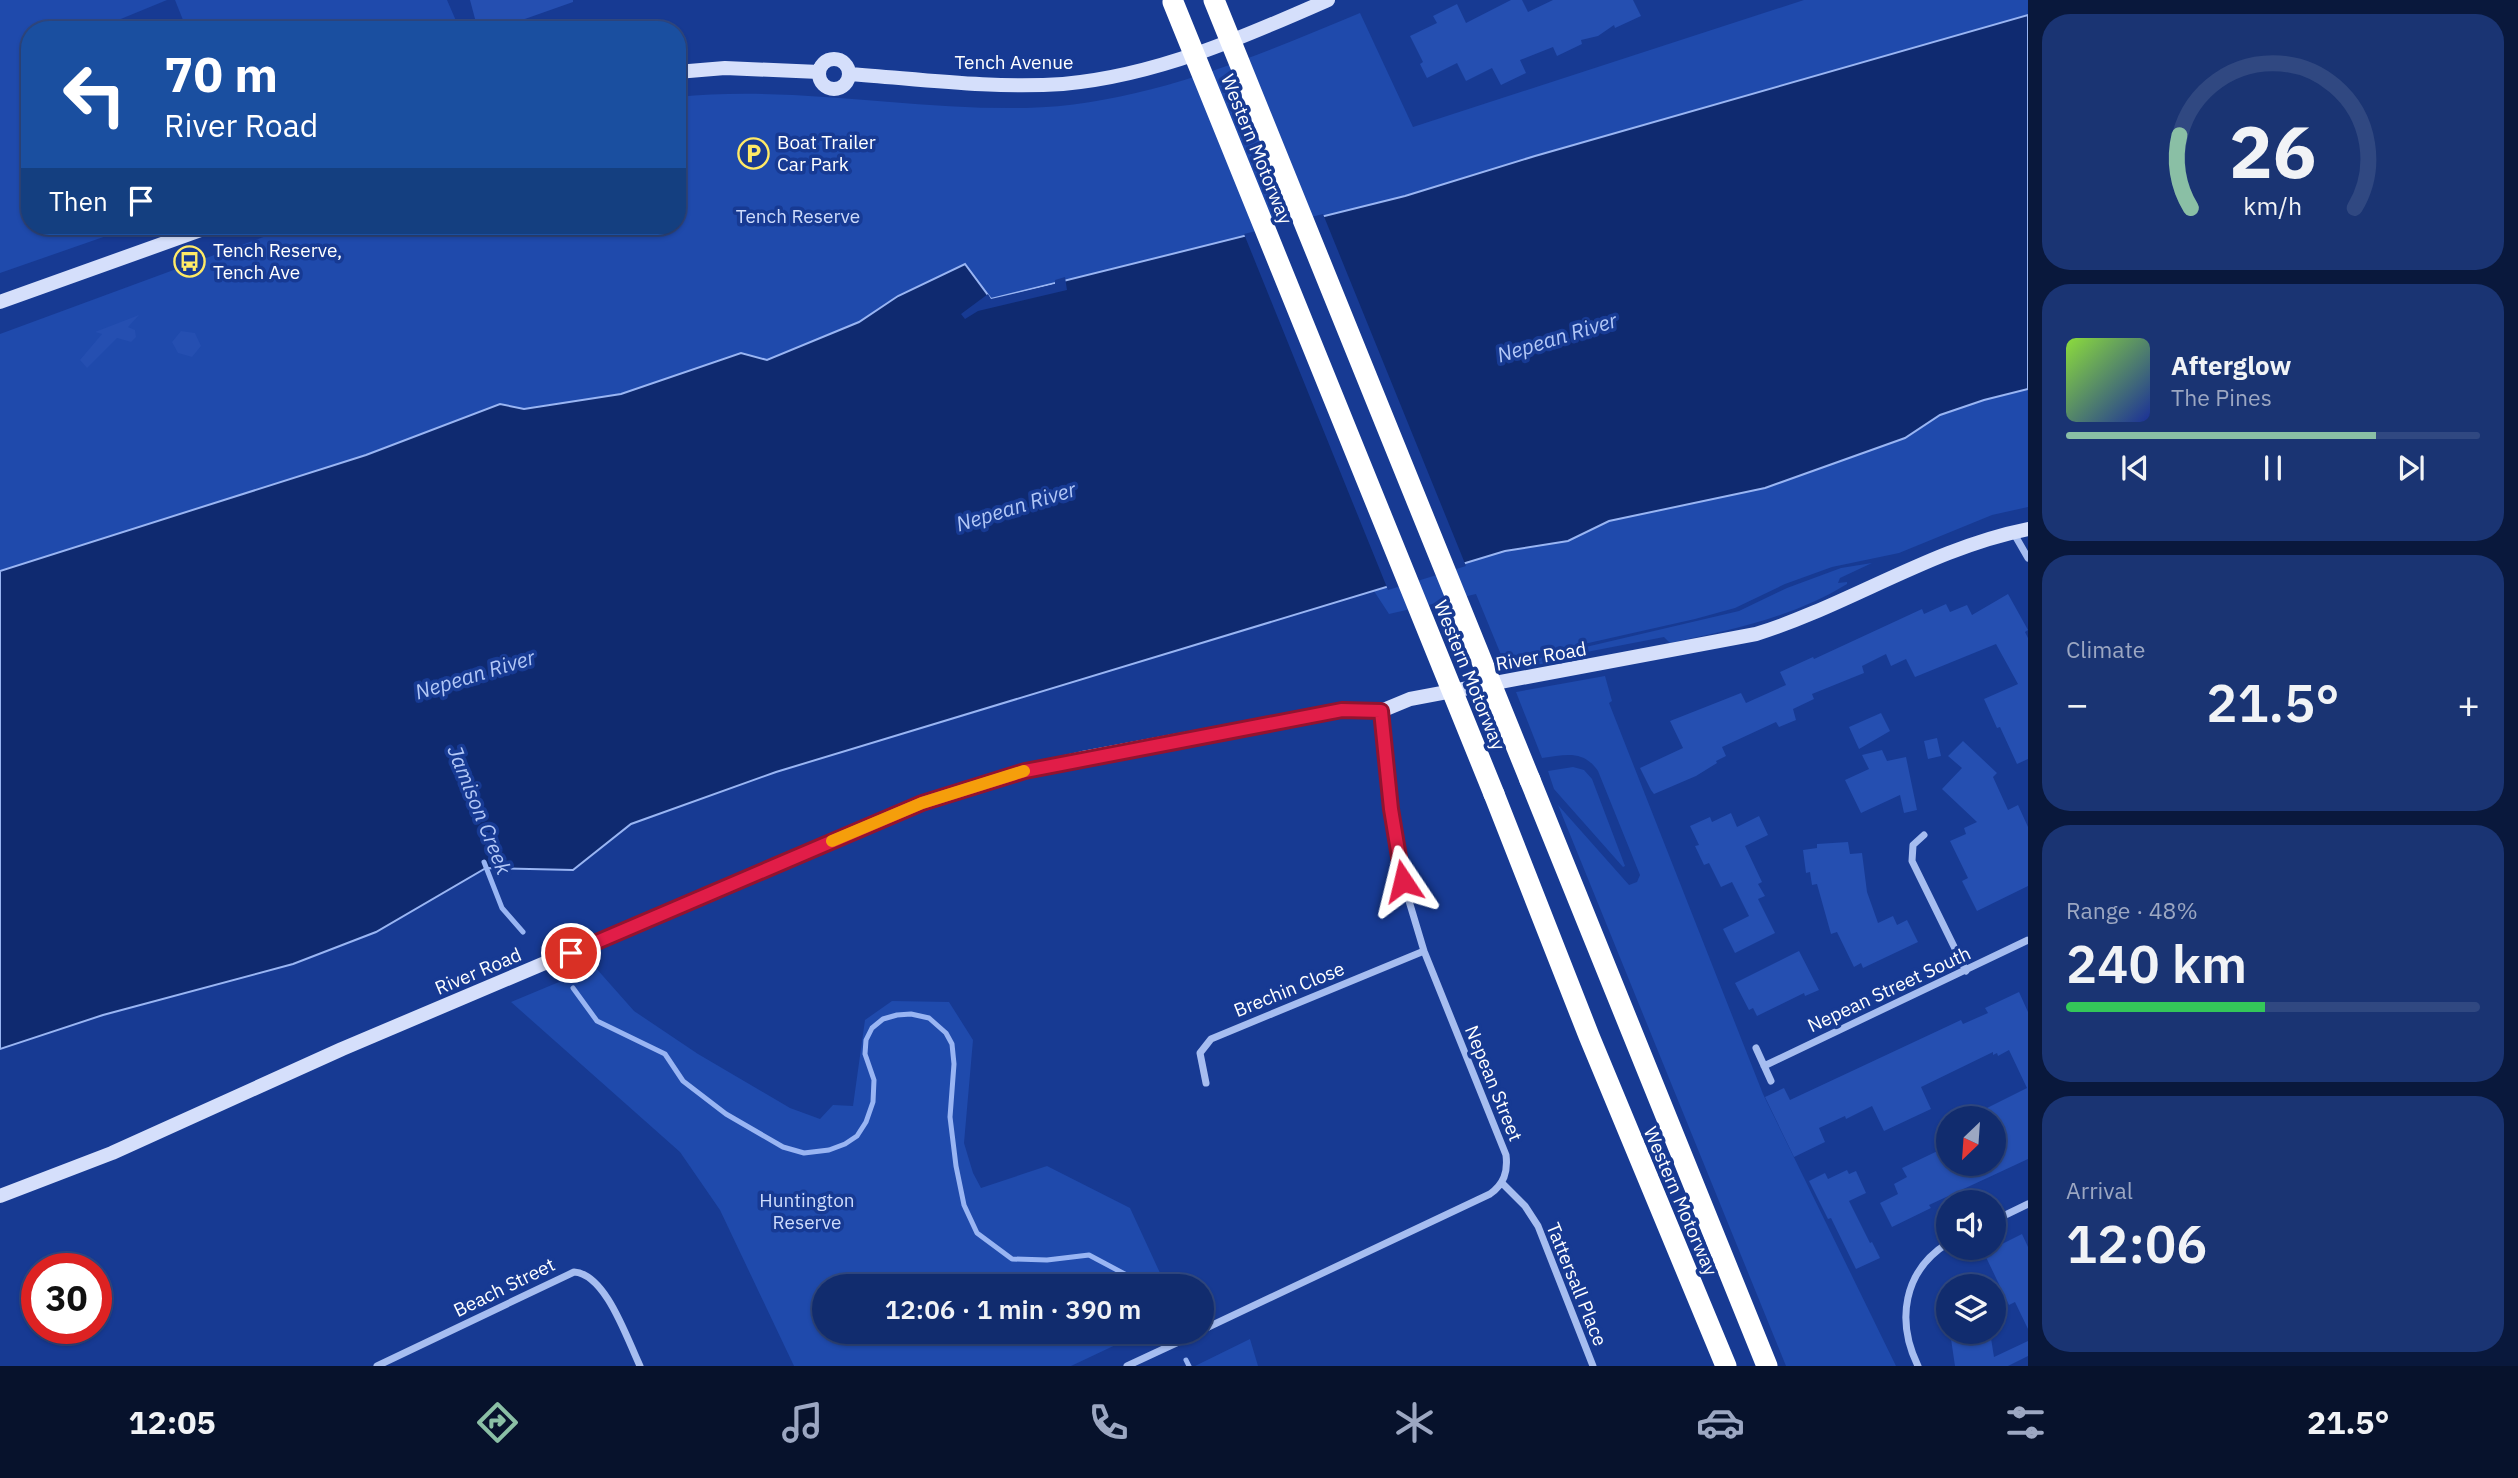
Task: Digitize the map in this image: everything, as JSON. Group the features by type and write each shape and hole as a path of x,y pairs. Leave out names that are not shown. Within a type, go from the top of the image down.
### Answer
{"highway":[{"name":"Western Motorway","path":"1214,0 1767,1366"},
{"name":"Western Motorway","path":"1173,1 1594,1048 1726,1366"}],"street":[{"name":"Tench Avenue","path":"849,74 987,84 1064,83 1129,73 1255,32 1328,0"},
{"path":"832,59 846,65 849,74 843,86 834,89 821,82 819,72 823,63 832,59"},
{"path":"686,71 725,68 819,72"},
{"path":"0,302 187,235"},
{"name":"River Road","path":"0,1196 112,1153 342,1049 922,803 1025,771 1083,758 1334,711 1381,711 1410,699 1756,634 1802,618 1955,551 2028,529"},
{"path":"2013,532 2028,558"},
{"name":"Nepean Street","path":"1381,711 1391,809 1403,881 1424,951 1506,1155 1506,1171 1502,1183"},
{"path":"1924,835 1913,845 1912,860 1966,971"},
{"name":"Nepean Street South","path":"1764,1066 2028,940"},
{"name":"Brechin Close","path":"1206,1083 1200,1054 1211,1039 1424,951"},
{"path":"1756,1048 1771,1081"},
{"path":"1214,1325 1490,1194 1502,1183"},
{"name":"Tattersall Place","path":"1502,1183 1525,1206 1538,1226 1593,1366"},
{"path":"2006,1215 2028,1204"},
{"path":"1918,1366 1906,1335 1909,1297 1924,1265 1936,1251"},
{"name":"Beach Street","path":"377,1366 574,1272 591,1277 603,1290 640,1366"},
{"path":"1127,1366 1174,1344"}],"green space":[{"path":"0,0 167,0 116,21 21,21 21,235 109,235 0,273"},
{"path":"175,0 447,0 456,21 183,21"},
{"name":"Tench Reserve","path":"1804,0 2028,0 2028,15 1535,156 1405,196 991,299 964,264 898,296 859,322 767,360 741,353 621,394 524,409 500,404 366,455 0,571 0,334 269,235 686,235 686,96 764,94 982,108 1070,105 1113,98 1197,76 1360,13 1413,127"},
{"path":"2028,389 2028,507 1992,515 1899,553 1832,567 1785,584 1735,608 1504,662 1476,594 1389,614 1374,591 1505,551 1568,541 1609,521 1765,488 1905,438 1940,415"},
{"path":"1872,563 1840,578 1838,583 1847,584 1827,595 1761,621 1670,643 1664,637 1535,662 1577,659 1507,669 1505,666 1739,611 1787,588 1841,568"},
{"path":"1605,676 1612,701 1609,703 1763,1094 1896,1366 1786,1366 1558,805 1629,885 1637,882 1640,875 1598,771 1580,756 1542,758 1516,692"},
{"path":"1573,767 1584,770 1592,779 1625,866 1623,867 1554,789 1548,771"},
{"name":"Huntington Reserve","path":"595,967 634,1011 698,1054 790,1108 820,1119 833,1105 853,1106 865,1020 892,1001 949,1002 973,1040 964,1143 973,1173 981,1188 1047,1166 1130,1208 1160,1274 812,1274 812,1344 1118,1344 1071,1366 794,1366 720,1210 680,1152 511,1002"},
{"path":"1250,1339 1258,1366 1195,1366"}],"water":[{"name":"Nepean River","path":"2028,15 2028,389 1940,415 1905,438 1765,488 1609,521 1568,541 1505,551 776,772 631,824 573,870 486,868 376,932 293,964 103,1015 0,1049 0,571 366,455 500,404 524,409 621,394 741,353 767,360 859,322 898,296 965,264 991,299 1405,196 1535,156"}],"pier":[{"path":"1323,214 1466,566 1388,590 1244,234"},
{"path":"1065,277 1067,290 978,311 965,319 961,314 988,294 991,299 1055,284 1055,280"}],"building":[{"path":"470,0 573,0 523,21 476,21"},
{"path":"1511,0 1522,0 1528,12 1553,0 1633,0 1641,16 1615,28 1614,25 1598,36 1581,40 1582,44 1557,56 1553,47 1520,60 1526,73 1501,85 1492,68 1466,81 1457,63 1427,78 1420,64 1423,62 1410,36 1437,23 1433,16 1457,4 1466,23"},
{"path":"139,315 128,327 135,330 136,337 131,342 117,338 87,368 80,360 102,334 95,332"},
{"path":"181,331 195,333 201,346 192,357 178,353 172,342"},
{"path":"2008,594 2028,630 2025,632 2028,638 2028,759 2017,764 1984,699 2018,684 1996,644 1915,677 1906,659 1891,666 1886,654 1862,666 1864,673 1812,694 1814,699 1793,709 1796,720 1779,727 1776,722 1722,747 1726,756 1696,776 1654,794 1651,790 1640,768 1683,748 1670,721 1741,693 1746,703 1786,685 1780,672 1922,609 1924,614 1946,604 1950,612 1967,605 1972,615"},
{"path":"1881,713 1890,731 1859,749 1849,727"},
{"path":"1937,738 1941,756 1928,759 1924,741"},
{"path":"1963,741 1997,773 1993,777 2008,810 2018,805 2028,827 2028,886 1977,911 1962,881 1968,878 1950,841 1966,834 1964,828 1977,822 1942,789 1962,768 1948,756"},
{"path":"1882,750 1887,761 1906,757 1917,810 1904,813 1900,795 1861,813 1845,780 1869,769 1862,755"},
{"path":"1731,813 1737,827 1759,816 1768,835 1745,846 1762,882 1758,884 1765,896 1758,899 1775,933 1735,953 1723,929 1749,916 1732,882 1721,887 1709,863 1704,865 1690,826 1710,817 1712,822"},
{"path":"1848,842 1850,854 1862,853 1867,892 1878,923 1893,916 1897,925 1907,920 1918,942 1863,968 1861,963 1854,967 1837,932 1831,934 1817,884 1812,885 1810,872 1806,873 1803,850 1817,848 1817,844"},
{"path":"1799,951 1819,990 1805,996 1804,993 1757,1016 1753,1008 1749,1010 1735,983"},
{"path":"2019,992 2028,1012 2028,1159 2006,1169 2006,1106 1991,1106 2027,1088 2009,1050 1998,1056 1997,1053 1993,1055 1993,1052 1921,1087 1931,1109 1884,1131 1872,1106 1819,1128 1825,1142 1794,1157 1765,1097 1784,1088 1790,1100 1961,1020 1963,1024 1988,1013 1985,1008"},
{"path":"1936,1152 1936,1176 1991,1176 1961,1190 1936,1190 1936,1202 1929,1205 1931,1208 1892,1227 1880,1203 1898,1194 1894,1184 1907,1177 1902,1168"},
{"path":"1847,1170 1849,1174 1856,1171 1866,1193 1849,1201 1880,1258 1856,1269 1809,1181 1825,1173 1828,1179"},
{"path":"2022,1234 2028,1247 2028,1329 2015,1302 2009,1305 2006,1299 2006,1274 1994,1274 1987,1260 2006,1260 2006,1242"},
{"path":"2028,1341 2028,1356 2008,1366 1955,1366 1952,1344 1992,1344 1994,1357"}],"waterway":[{"name":"Jamison Creek","path":"484,862 502,908 523,932"},
{"name":"Jamison Creek","path":"573,988 597,1021 665,1054 683,1081 726,1114 783,1147 804,1153 829,1150 845,1144 857,1136 866,1122 873,1102 874,1080 865,1054 866,1040 872,1028 883,1019 897,1015 911,1014 929,1018 946,1033 952,1044 954,1064 950,1117 956,1166 964,1205 977,1233 1012,1259 1047,1260 1089,1255 1125,1274"},
{"name":"Jamison Creek","path":"1186,1360 1189,1366"}],"slow traffic":[{"path":"832,841 922,803 1024,771"}],"place":[{"name":"Boat Trailer Car Park","path":"754,153"},
{"name":"Tench Reserve, Tench Ave","path":"190,261"}],"route":[{"path":"571,953 922,803 976,785 1083,758 1342,710 1381,711 1391,809 1403,881"}]}
